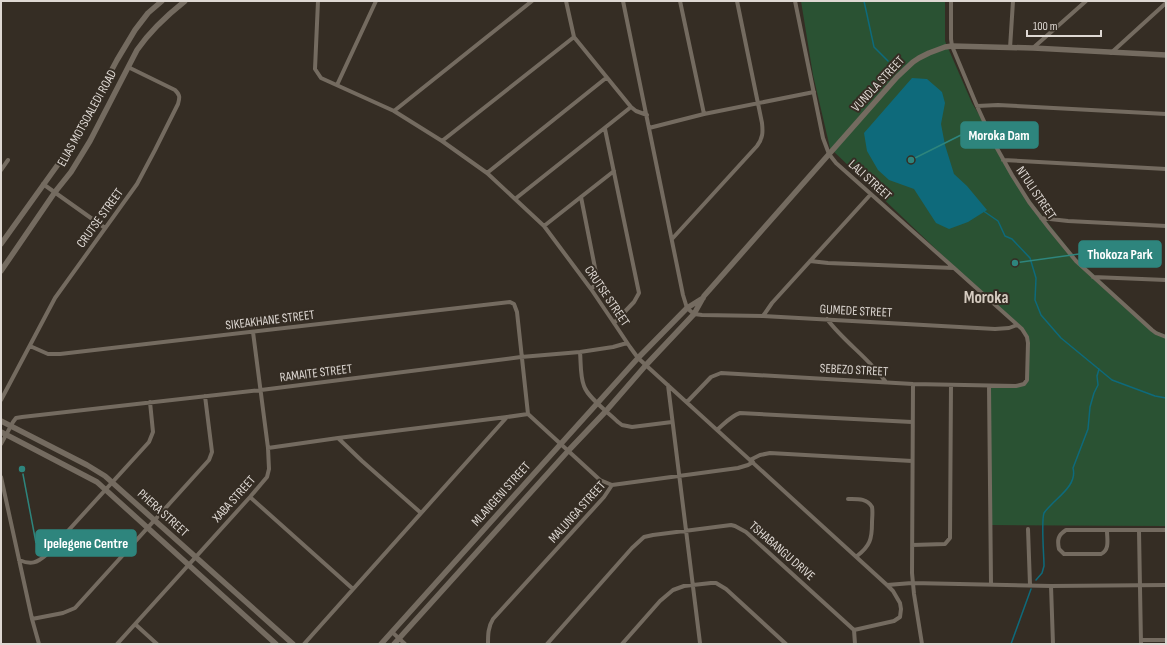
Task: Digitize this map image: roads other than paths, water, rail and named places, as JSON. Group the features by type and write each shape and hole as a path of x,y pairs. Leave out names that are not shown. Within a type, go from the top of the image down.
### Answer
{"street":[{"name":"ELIAS MOTSOALEDI ROAD","path":"1,244 59,163 78,133 129,39 148,13 162,1"},
{"name":"ELIAS MOTSOALEDI ROAD","path":"1,269 55,192 71,172 90,141 137,50 158,24 185,1"},
{"name":"CRUTSE STREET","path":"318,1 316,69 321,78 394,111 487,173 544,226 591,289 626,343 638,358 857,556 893,591 900,603 900,617 894,621 854,630"},
{"path":"337,85 376,1"},
{"path":"394,111 532,1"},
{"path":"566,1 574,37 631,108 647,115"},
{"path":"623,1 683,295 687,308 694,314"},
{"path":"680,1 704,114"},
{"path":"672,239 761,140 763,130 737,1"},
{"name":"LALI STREET","path":"795,1 823,138 828,154 836,163 1025,333 1028,343 1027,378"},
{"name":"NTULI STREET","path":"951,1 952,46 977,106 1003,160 1019,187 1041,218 1076,261 1152,330 1166,337"},
{"path":"1010,48 1013,1"},
{"path":"1033,48 1086,1"},
{"path":"1111,53 1166,3"},
{"path":"442,142 574,37"},
{"name":"VUNDLA STREET","path":"646,365 694,314 704,296 878,98 913,62 929,52 952,46 1033,48 1166,56"},
{"name":"CRUTSE STREET","path":"1,400 55,298 137,184 180,98 175,90 128,67"},
{"path":"487,173 606,78"},
{"path":"649,128 704,114 814,92"},
{"path":"977,106 998,105 1166,114"},
{"path":"516,200 631,108"},
{"path":"605,129 639,293 634,302 614,323"},
{"path":"1,170 8,160"},
{"path":"1003,160 1166,169"},
{"path":"544,226 614,171"},
{"path":"43,184 105,228"},
{"path":"763,316 772,303 871,194"},
{"path":"581,197 597,278 596,284 591,289"},
{"path":"1041,218 1068,221 1166,226"},
{"path":"810,261 928,268 954,268"},
{"path":"1093,277 1166,280"},
{"name":"VUNDLA STREET","path":"638,358 687,308 704,296"},
{"name":"SIKEAKHANE STREET","path":"30,346 43,353 53,355 510,302 514,304 516,312 521,357"},
{"name":"GUMEDE STREET","path":"694,314 708,316 763,316 827,319 995,329 1009,328 1017,325"},
{"path":"827,319 885,381"},
{"name":"XABA STREET","path":"117,644 250,497 269,473 268,448 253,332"},
{"name":"RAMAITE STREET","path":"11,426 14,420 22,417 261,390 521,357 580,352 613,347 626,343"},
{"path":"580,352 582,381 586,392 618,422 627,427 672,422"},
{"path":"521,357 528,414 600,480 612,485"},
{"name":"MLANGENI STREET","path":"381,644 638,358"},
{"name":"MLANGENI STREET","path":"394,644 646,365"},
{"name":"SEBEZO STREET","path":"687,402 711,377 721,373 885,381 913,384 989,386 1020,386 1025,383 1027,378"},
{"path":"913,384 912,583 922,644"},
{"path":"668,385 678,476 700,644"},
{"path":"912,545 945,544 950,538 951,385"},
{"path":"989,386 990,584"},
{"path":"32,619 63,613 75,608 207,462 212,455 205,396"},
{"path":"20,560 26,563 32,563 43,558 151,439 153,432 150,402"},
{"path":"717,430 734,415 740,413 912,422"},
{"path":"268,448 528,414"},
{"path":"304,644 507,417"},
{"name":"PHERA STREET","path":"1,422 87,465 113,482 293,644"},
{"path":"1,444 4,433 11,426"},
{"name":"PHERA STREET","path":"4,433 97,482 276,644"},
{"path":"338,438 421,513"},
{"name":"MALUNGA STREET","path":"488,644 488,629 493,619 604,497 612,485 738,468 748,465 751,461 766,454 776,453 912,461"},
{"path":"1,477 32,619 39,644"},
{"path":"250,497 353,589"},
{"path":"848,499 865,500 872,507 871,539 867,547 857,556"},
{"name":"TSHABANGU DRIVE","path":"547,644 644,537 730,525 740,528 854,630"},
{"path":"1028,529 1030,585"},
{"path":"1107,531 1107,549 1101,554 1064,554 1059,548 1059,536 1066,530 1166,530"},
{"path":"1139,531 1141,642 1166,640"},
{"path":"622,644 666,595 673,590 693,585 711,583 716,583 721,586 786,644"},
{"path":"887,585 912,583 1052,586 1166,585"},
{"path":"1052,586 1053,644"},
{"path":"135,624 157,644"},
{"path":"854,630 855,644"},
{"path":"392,632 406,644"}],"water":[{"path":"912,78 927,79 942,92 945,103 941,124 945,145 954,174 967,186 987,210 968,222 949,229 936,223 914,189 889,180 878,170 867,151 864,133"}],"waterway":[{"path":"864,1 874,47 888,61"},
{"path":"982,210 998,221 1005,236 1012,239 1030,258 1036,278 1035,300 1041,315 1061,338 1112,380 1155,396 1166,398"},
{"path":"1036,580 1042,573 1044,566 1044,513 1068,488 1073,479 1073,468 1088,429 1090,407 1098,385 1097,376 1099,369"},
{"path":"1011,644 1031,589"}],"place":[{"name":"Moroka Dam","path":"911,160"},
{"name":"Thokoza Park","path":"1015,263"},
{"name":"Ipelegene Centre","path":"22,469"}],"district":[{"name":"Moroka","path":"986,298"}]}
